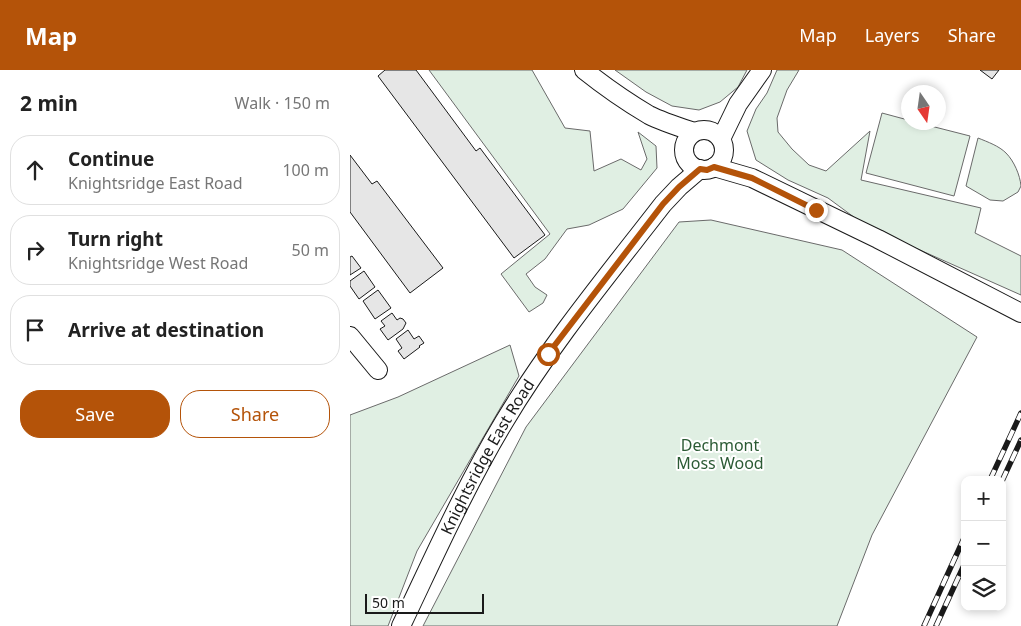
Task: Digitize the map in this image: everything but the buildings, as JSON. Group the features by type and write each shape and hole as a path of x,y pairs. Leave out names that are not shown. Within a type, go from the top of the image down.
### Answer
{"street":[{"path":"584,70 650,115 711,138 736,165 752,178 878,239 1021,313"},
{"path":"711,138 724,118 738,104 762,70"},
{"path":"650,115 694,167 752,178"},
{"path":"684,153 687,139 711,138"},
{"path":"707,168 719,163 722,158 711,138"},
{"name":"Knightsridge East Road","path":"663,204 684,153"},
{"name":"Knightsridge East Road","path":"401,626 456,509 504,422 548,354 663,204 679,187 707,168"},
{"path":"350,336 378,370"}],"green space":[{"path":"429,70 532,70 565,128 590,131 594,171 621,159 641,170 647,159 638,132 656,146 657,168 623,209 589,225 567,229 545,259 526,274 535,287 547,295 543,303 529,312 501,274 550,234"},
{"path":"615,70 747,70 738,87 720,102 699,110 672,106 646,92"},
{"path":"777,70 799,70 787,90 777,118 778,132 809,165 826,171 870,131 861,180 981,208 975,233 1021,256 1021,295 866,226 828,198 788,180 756,160 747,131 756,109 767,93"},
{"path":"882,113 901,118 901,130 946,130 970,136 954,196 866,173"},
{"path":"978,138 993,144 1009,156 1018,173 1021,186 1018,192 1003,201 990,200 966,186"},
{"name":"Dechmont Moss Wood","path":"711,220 842,250 977,337 872,535 837,626 423,626 526,427 679,222"},
{"path":"510,345 519,376 417,551 388,626 350,626 350,415 398,397"}],"railway":[{"path":"992,476 1021,413"},
{"path":"1004,476 1021,440"},
{"path":"924,626 961,545"},
{"path":"936,626 964,566"}],"route":[{"path":"548,354 663,204 700,169 707,170 714,167 752,178 816,210"}]}
